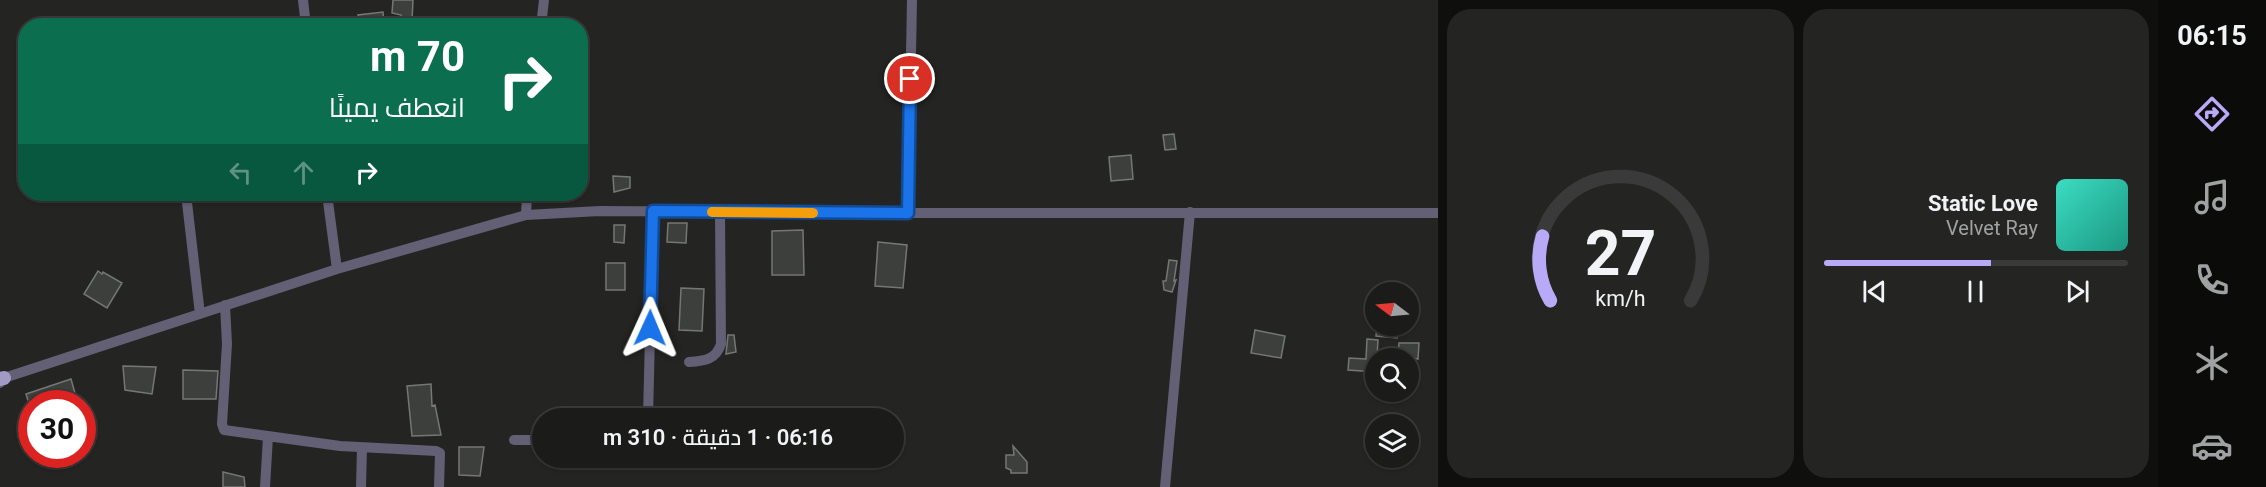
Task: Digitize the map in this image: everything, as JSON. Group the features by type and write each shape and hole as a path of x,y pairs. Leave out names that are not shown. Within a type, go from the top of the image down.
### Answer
{"street":[{"path":"303,0 305,18"},
{"path":"542,18 544,0"},
{"path":"908,213 912,0"},
{"path":"187,201 200,314"},
{"path":"328,201 337,269"},
{"path":"526,215 527,201"},
{"path":"1,380 337,269 526,215 589,211 1438,213"},
{"path":"648,408 653,211"},
{"path":"689,362 704,362 712,358 719,351 721,344 720,212"},
{"path":"1165,487 1190,212"},
{"path":"225,305 227,344 223,427 229,431 268,437 362,448 436,451 440,453 441,461 440,487"},
{"path":"265,487 268,437"},
{"path":"514,440 532,440"},
{"path":"362,448 362,487"}],"building":[{"path":"393,0 413,0 412,18 402,18 401,15 392,13"},
{"path":"383,12 383,18 359,18 358,15"},
{"path":"1174,134 1176,149 1165,150 1163,135"},
{"path":"1131,155 1133,179 1111,181 1109,157"},
{"path":"613,176 630,177 630,188 614,192"},
{"path":"668,223 687,223 686,243 667,242"},
{"path":"614,225 625,225 624,243 614,242"},
{"path":"803,230 804,275 772,275 772,231"},
{"path":"878,242 907,245 903,288 875,286"},
{"path":"1169,260 1177,261 1174,281 1176,280 1172,292 1164,290 1163,281 1166,281"},
{"path":"606,263 625,263 625,290 606,290"},
{"path":"98,271 122,283 107,308 84,294"},
{"path":"681,288 704,289 702,331 679,330"},
{"path":"1255,330 1285,336 1281,358 1251,353"},
{"path":"728,335 734,335 736,352 726,354"},
{"path":"1367,339 1378,340 1378,348 1367,348"},
{"path":"1399,343 1419,343 1419,348 1399,348"},
{"path":"1349,358 1365,359 1365,371 1348,370"},
{"path":"123,366 156,367 152,394 125,390"},
{"path":"183,370 218,371 216,399 183,399"},
{"path":"71,379 74,390 38,390"},
{"path":"431,384 432,406 435,405 441,435 412,436 407,386"},
{"path":"1013,446 1027,462 1027,473 1011,473 1011,470 1006,468 1006,455 1014,455"},
{"path":"459,447 484,447 480,476 459,475"},
{"path":"223,472 244,477 245,487 223,487"}],"slow traffic":[{"path":"712,212 813,213"}],"route":[{"path":"650,328 653,211 908,213 910,79"}]}
